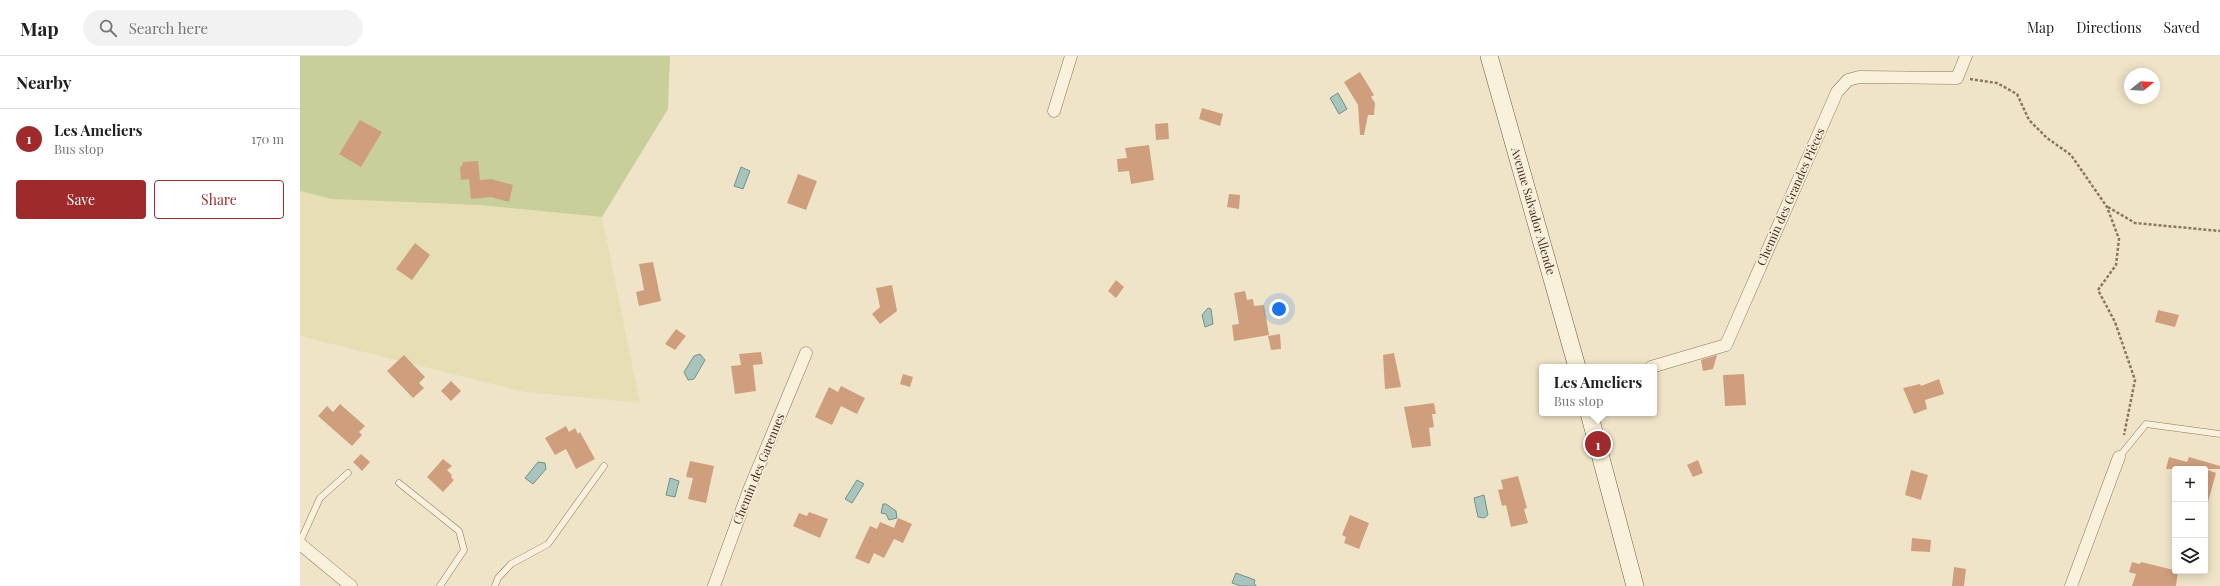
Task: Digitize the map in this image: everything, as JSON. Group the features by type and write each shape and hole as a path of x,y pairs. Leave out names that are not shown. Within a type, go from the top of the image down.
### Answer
{"main road":[{"name":"Avenue Salvador Allende","path":"1489,56 1576,364"},
{"path":"1590,416 1635,586"}],"street":[{"path":"1054,111 1071,56"},
{"path":"1957,78 1966,56"},
{"name":"Chemin des Grandes Pièces","path":"1657,365 1726,345 1837,92 1848,80 1859,77 1957,78"},
{"name":"Chemin des Garennes","path":"714,586 749,490 806,353"},
{"path":"2071,586 2119,457"},
{"path":"300,543 351,586"}],"lane":[{"path":"2119,457 2146,424 2220,434"},
{"path":"495,586 498,578 511,564 548,544 604,466"},
{"path":"300,543 320,498 348,473"},
{"path":"399,483 459,531 464,550 440,586"}],"path":[{"path":"1957,78 1997,82 2017,94 2029,120 2047,138 2071,155 2107,207 2119,239 2116,265 2098,290 2115,322 2135,380 2119,457"},
{"path":"2107,207 2135,223 2220,231"}],"shaded area":[{"path":"300,191 332,199 479,205 602,217 640,403 525,392 300,336"}],"green space":[{"path":"300,56 670,56 668,109 602,217 479,205 332,199 300,191"}],"water":[{"path":"1338,93 1347,109 1339,114 1330,98"},
{"path":"741,167 750,171 743,189 734,186"},
{"path":"1208,308 1211,309 1213,324 1205,327 1202,315"},
{"path":"700,354 705,360 694,379 688,380 684,372 694,356"},
{"path":"538,462 545,463 546,469 533,484 525,478"},
{"path":"670,478 679,481 675,497 666,495"},
{"path":"857,480 864,484 852,503 845,499"},
{"path":"1484,495 1488,515 1484,518 1478,517 1474,498"},
{"path":"883,504 886,504 896,511 897,518 889,520 886,514 881,513"},
{"path":"1236,573 1255,580 1254,583 1256,586 1241,586 1232,583"}],"building":[{"path":"1360,72 1374,95 1371,97 1375,103 1374,115 1368,115 1364,135 1360,135 1358,105 1344,82"},
{"path":"1202,108 1223,114 1220,126 1199,119"},
{"path":"360,120 382,132 361,167 339,154"},
{"path":"1168,123 1169,139 1156,140 1155,124"},
{"path":"1149,145 1154,180 1131,184 1129,171 1118,172 1117,159 1127,158 1125,148"},
{"path":"478,161 480,180 491,179 513,185 509,202 491,197 471,199 469,179 461,180 460,167 462,166 463,162"},
{"path":"798,174 817,181 806,210 787,203"},
{"path":"1229,194 1240,195 1239,209 1227,207"},
{"path":"415,243 430,255 412,280 396,269"},
{"path":"653,262 661,301 639,306 636,292 644,290 639,264"},
{"path":"1116,280 1124,287 1116,298 1108,291"},
{"path":"892,285 897,311 880,324 872,314 880,307 876,288"},
{"path":"1245,291 1247,300 1253,299 1254,306 1264,305 1269,335 1234,341 1232,325 1239,324 1234,293"},
{"path":"2158,310 2179,315 2175,327 2155,322"},
{"path":"676,329 686,336 675,350 665,344"},
{"path":"1280,334 1281,349 1271,350 1268,336"},
{"path":"761,352 763,364 753,365 756,391 735,394 731,366 741,365 739,354"},
{"path":"1394,353 1401,387 1385,389 1383,355"},
{"path":"404,355 425,377 419,383 424,388 413,398 387,371"},
{"path":"1717,355 1713,369 1703,371 1701,360"},
{"path":"903,374 913,377 910,387 900,384"},
{"path":"1744,374 1746,405 1725,406 1723,375"},
{"path":"1939,379 1944,394 1925,400 1927,409 1914,414 1903,388 1920,384 1921,386"},
{"path":"451,381 461,391 451,401 441,391"},
{"path":"841,386 865,398 857,414 841,406 832,425 815,417 829,387 838,392"},
{"path":"1434,403 1436,414 1432,414 1434,427 1429,428 1431,446 1412,448 1404,407"},
{"path":"340,404 365,426 359,432 362,435 352,446 318,416 327,406 333,412"},
{"path":"566,426 569,432 575,428 578,434 580,432 595,459 576,469 566,449 555,455 545,438"},
{"path":"361,454 370,462 362,471 353,462"},
{"path":"2169,457 2187,462 2189,457 2220,466 2220,469 2208,469 2208,466 2172,466 2172,469 2166,469"},
{"path":"443,459 452,466 447,470 452,475 451,477 454,480 443,492 427,477"},
{"path":"1698,460 1703,473 1693,477 1687,465"},
{"path":"690,461 714,466 706,503 688,499 693,478 686,477"},
{"path":"1911,470 1928,475 1921,500 1905,495"},
{"path":"2208,470 2216,473 2208,502"},
{"path":"1518,476 1527,508 1524,509 1528,523 1511,527 1506,505 1502,506 1498,490 1503,489 1501,480"},
{"path":"809,512 828,519 820,538 793,526 799,513 807,516"},
{"path":"1350,515 1369,523 1359,549 1344,543 1346,537 1342,535"},
{"path":"898,518 912,524 903,543 894,539 884,558 874,553 869,564 855,558 870,526 877,529 880,522 894,528"},
{"path":"1912,538 1931,540 1930,552 1911,551"},
{"path":"2132,562 2140,564 2141,562 2172,570 2172,574 2178,574 2176,586 2132,586 2136,574 2129,572"},
{"path":"1954,567 1966,569 1964,586 1952,586"}],"place":[{"name":"Les Ameliers","path":"1598,444"}]}
